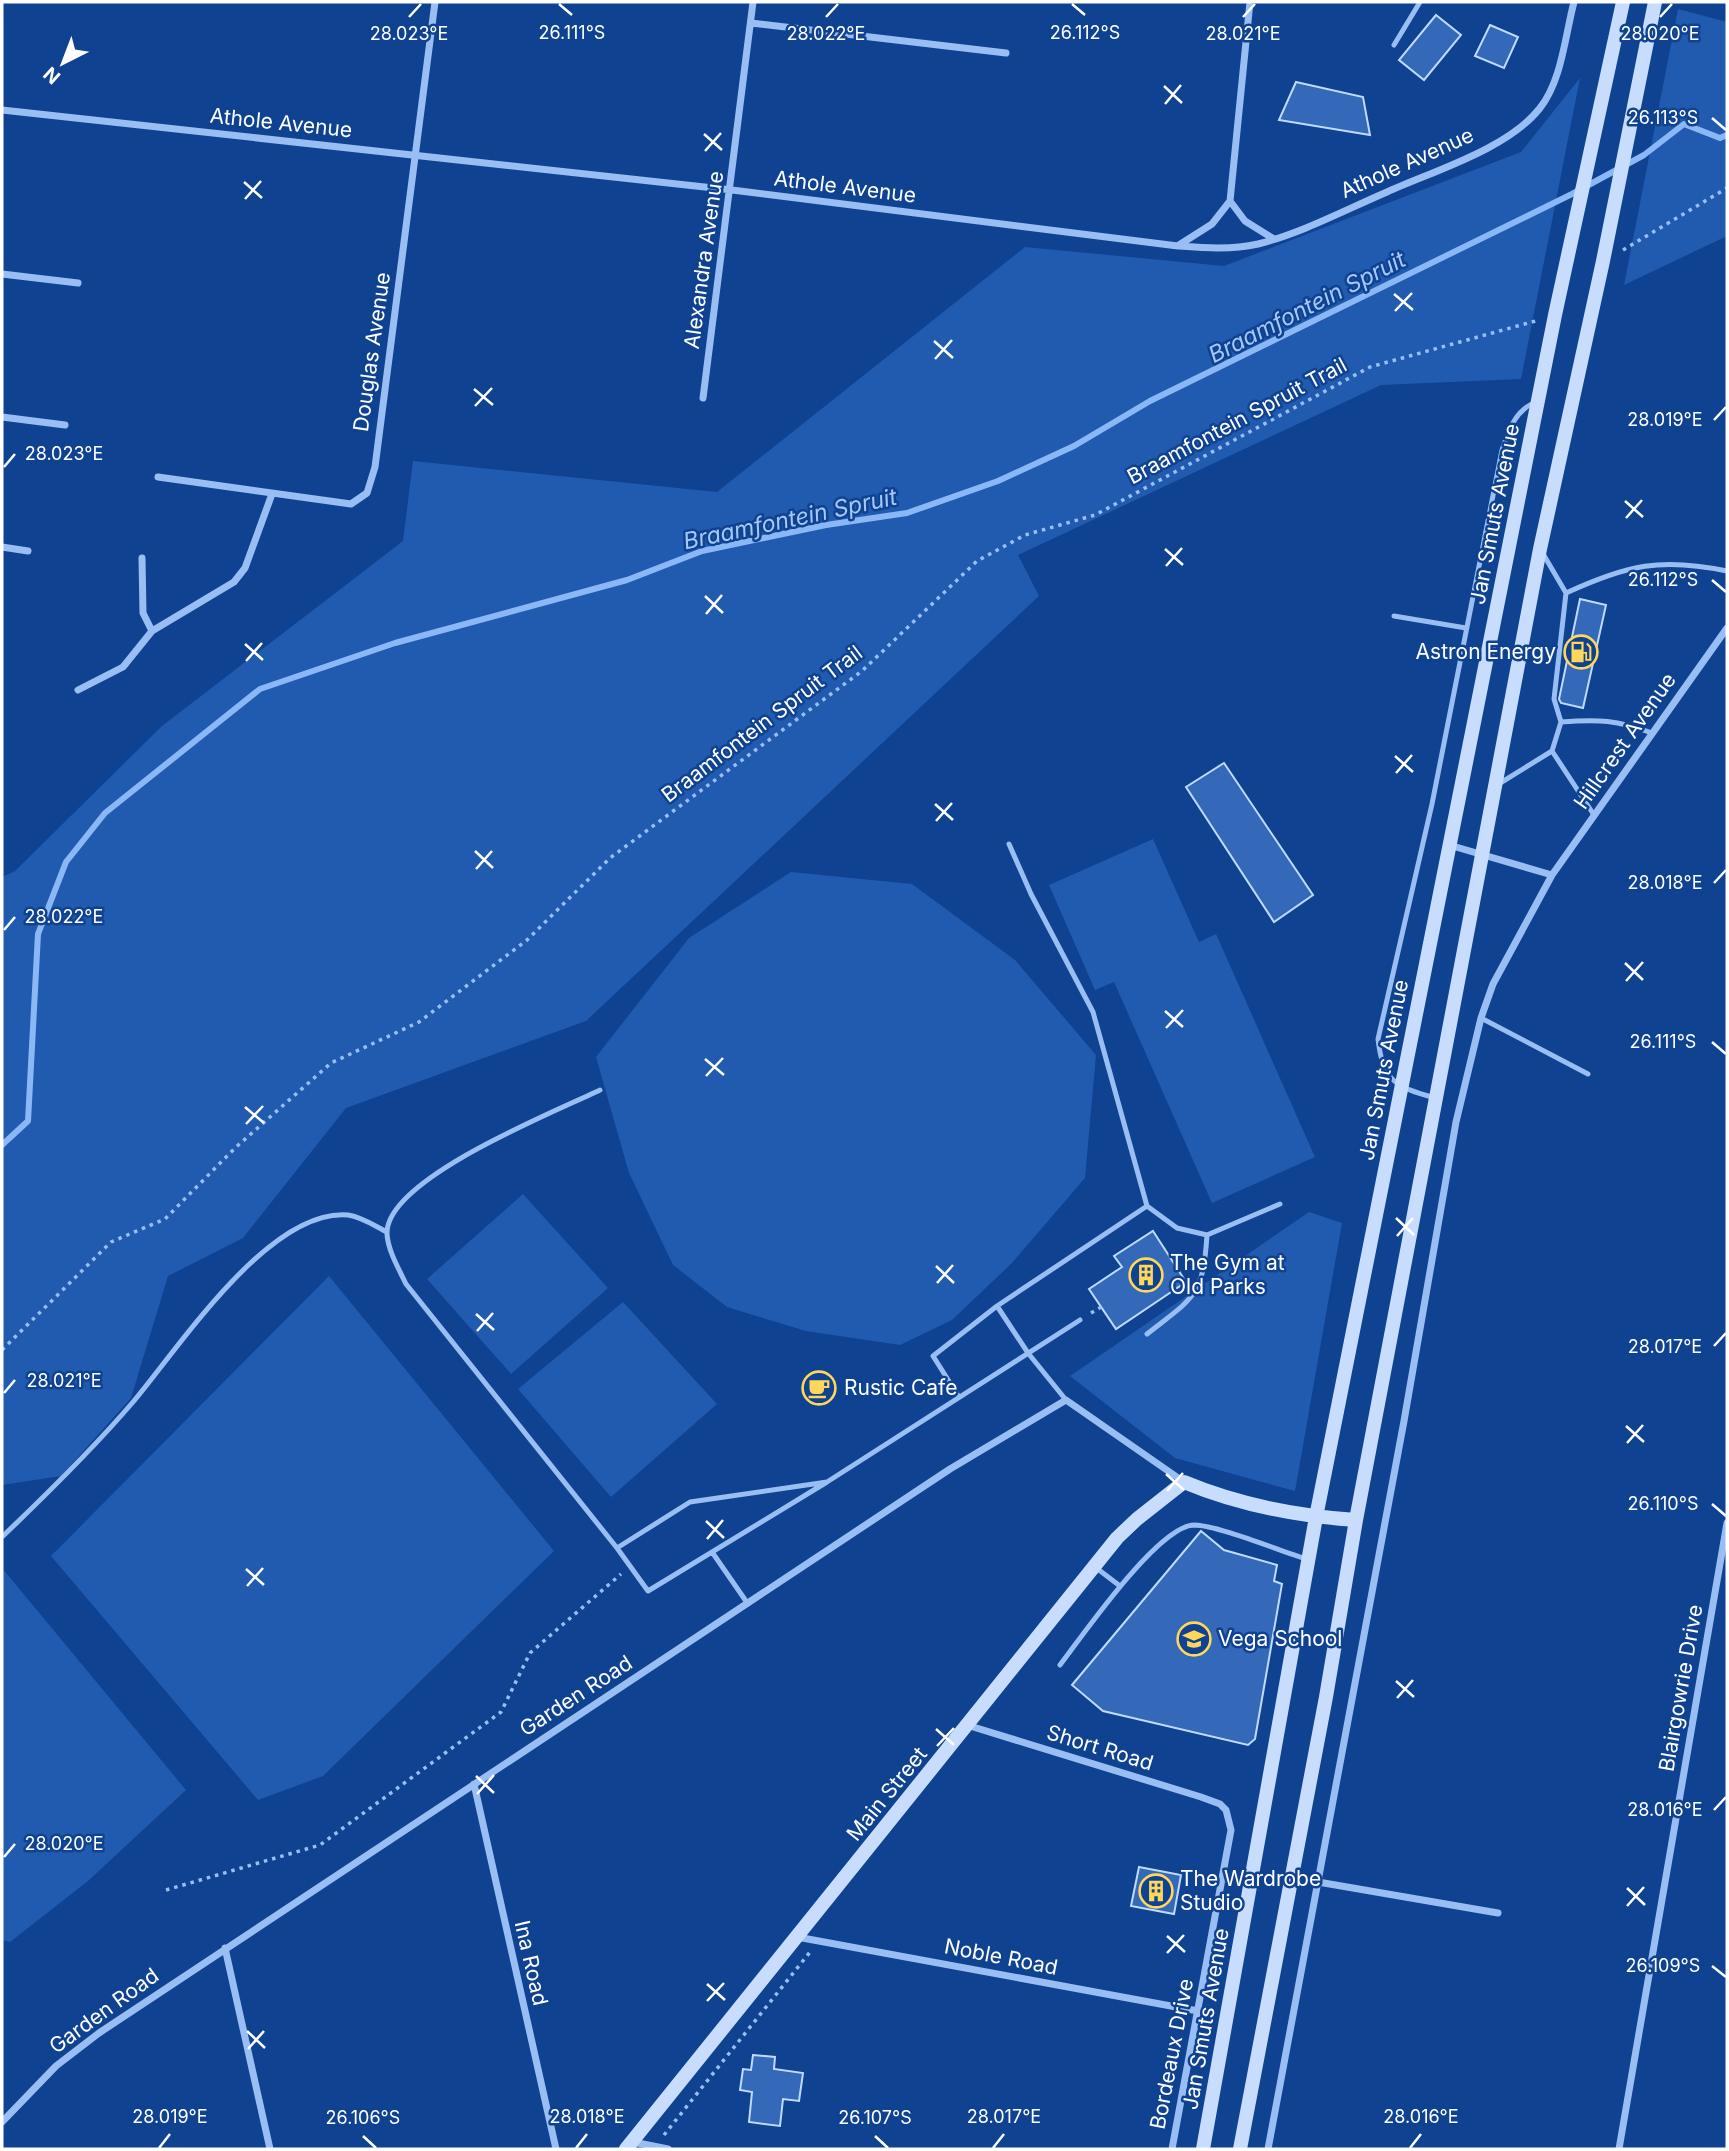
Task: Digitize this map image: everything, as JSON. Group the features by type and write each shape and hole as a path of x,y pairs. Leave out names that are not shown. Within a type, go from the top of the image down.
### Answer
{"main road":[{"name":"Jan Smuts Avenue","path":"1203,2149 1316,1517 1555,315 1623,2"},
{"path":"1240,2149 1540,549 1603,261 1655,2"},
{"path":"1184,1482 1229,1498 1316,1517 1356,1520"},
{"name":"Main Street","path":"629,2145 970,1726 1095,1566 1137,1519 1184,1482"}],"street":[{"name":"Douglas Avenue","path":"158,477 351,504 362,499 371,484 417,156 435,2"},
{"name":"Alexandra Avenue","path":"703,398 732,190 753,2"},
{"path":"1178,246 1212,224 1230,201 1250,2"},
{"name":"Athole Avenue","path":"2,110 732,190 1178,246 1240,247 1275,239 1489,147 1525,123 1550,93 1574,2"},
{"path":"751,23 1006,53"},
{"path":"1230,201 1245,221 1275,239"},
{"path":"2,274 78,284"},
{"path":"2,417 65,425"},
{"path":"78,691 122,667 152,631 234,582 245,568 272,494"},
{"path":"2,547 28,551"},
{"path":"142,558 143,613 152,631"},
{"name":"Hillcrest Avenue","path":"1481,1017 1493,984 1552,875 1727,628"},
{"path":"1449,845 1552,875"},
{"path":"1268,2149 1456,1122 1481,1017"},
{"path":"1066,1400 1184,1482"},
{"name":"Garden Road","path":"2,2122 69,2054 225,1948 950,1469 1066,1400"},
{"name":"Blairgowrie Drive","path":"1619,2149 1727,1523"},
{"name":"Short Road","path":"970,1726 1220,1804"},
{"name":"Ina Road","path":"474,1784 556,2149"},
{"name":"Bordeaux Drive","path":"1172,2149 1231,1830 1226,1810 1220,1804"},
{"path":"1318,1882 1498,1913"},
{"name":"Noble Road","path":"797,1937 1198,2011"},
{"path":"225,1948 270,2149"},
{"path":"629,2145 668,2149"}],"lane":[{"path":"1394,45 1420,2"},
{"path":"1436,1098 1400,1088 1381,1066 1378,1039 1432,804 1502,450 1512,423 1526,406 1539,401"},
{"path":"1497,785 1552,751 1561,722 1554,699 1566,593 1540,549"},
{"path":"1566,593 1623,570 1658,562 1698,565 1727,571"},
{"path":"1394,616 1466,628"},
{"path":"1561,722 1600,718 1622,722 1652,733"},
{"path":"1552,751 1594,815"},
{"path":"1009,844 1031,894 1093,1012 1147,1206 1177,1228 1207,1235 1280,1205"},
{"path":"1481,1017 1588,1073"},
{"path":"600,1090 467,1155 422,1182 396,1209 387,1232 406,1284 617,1548 648,1591 827,1482 1080,1320"},
{"path":"959,1397 933,1356 998,1306 1147,1206"},
{"path":"3,1536 69,1474 133,1402 189,1329 271,1245 330,1216 349,1215 387,1232"},
{"path":"1147,1334 1192,1298 1205,1270 1207,1235"},
{"path":"998,1306 1028,1353 1066,1400"},
{"path":"617,1548 690,1502 827,1482"},
{"path":"1060,1665 1120,1586 1167,1535 1192,1525 1308,1559"},
{"path":"712,1552 748,1604"},
{"path":"1095,1566 1120,1586"}],"path":[{"path":"1603,261 1727,188"},
{"name":"Braamfontein Spruit Trail","path":"2,1350 111,1242 165,1219 235,1148 331,1063 419,1022 516,948 610,858 862,671 977,561 1025,536 1095,515 1370,367 1555,315"},
{"path":"166,1890 320,1845 501,1712 530,1653 630,1566"},
{"path":"653,2146 806,1960 816,1940"}],"shaded area":[{"path":"1678,9 1727,22 1727,236 1624,285"},
{"path":"1580,78 1521,379 1381,385 1018,555 1039,596 586,1021 346,1108 243,1238 168,1276 131,1398 61,1476 2,1485 2,877 15,871 162,726 403,541 413,461 717,492 1025,247 1224,266 1521,152"},
{"path":"1153,839 1199,942 1216,934 1315,1157 1212,1203 1114,982 1095,990 1049,885"},
{"path":"791,872 912,884 1015,960 1096,1055 1085,1178 1012,1263 952,1320 900,1345 806,1331 727,1307 673,1265 629,1173 596,1057 689,938"},
{"path":"523,1194 608,1288 511,1374 427,1279"},
{"path":"1309,1212 1342,1223 1295,1491 1175,1458 1070,1376"},
{"path":"329,1276 554,1551 323,1776 258,1800 51,1556"},
{"path":"623,1302 717,1404 611,1497 518,1389"},
{"path":"2,1568 186,1790 88,1881 10,1942 2,1940"}],"building":[{"path":"1436,15 1461,35 1424,80 1399,60"},
{"path":"1490,25 1518,37 1504,68 1475,56"},
{"path":"1296,82 1363,97 1370,135 1279,120"},
{"path":"1580,599 1606,605 1583,708 1561,703 1559,699"},
{"path":"1224,763 1313,895 1274,922 1186,787"},
{"name":"The Gym at Old Parks","path":"1153,1231 1186,1282 1116,1329 1089,1289 1122,1267 1114,1256"},
{"path":"1201,1531 1224,1550 1277,1565 1274,1581 1282,1584 1255,1739 1248,1745 1103,1711 1072,1685"},
{"name":"The Wardrobe Studio","path":"1139,1867 1181,1875 1174,1914 1131,1906"},
{"path":"753,2055 775,2057 774,2069 803,2073 799,2101 783,2099 780,2126 749,2122 752,2092 740,2090 743,2069 751,2070"}],"waterway":[{"name":"Braamfontein Spruit","path":"2,1145 28,1121 38,934 66,862 105,813 260,689 395,643 627,580 702,551 826,525 907,513 998,481 1074,446 1150,401 1572,194 1644,155 1684,124 1720,138 1727,135"}],"place":[{"name":"Astron Energy","path":"1581,652"},
{"name":"The Gym at Old Parks","path":"1146,1275"},
{"name":"Rustic Cafe","path":"819,1388"},
{"name":"Vega School","path":"1194,1639"},
{"name":"The Wardrobe Studio","path":"1156,1891"}]}
